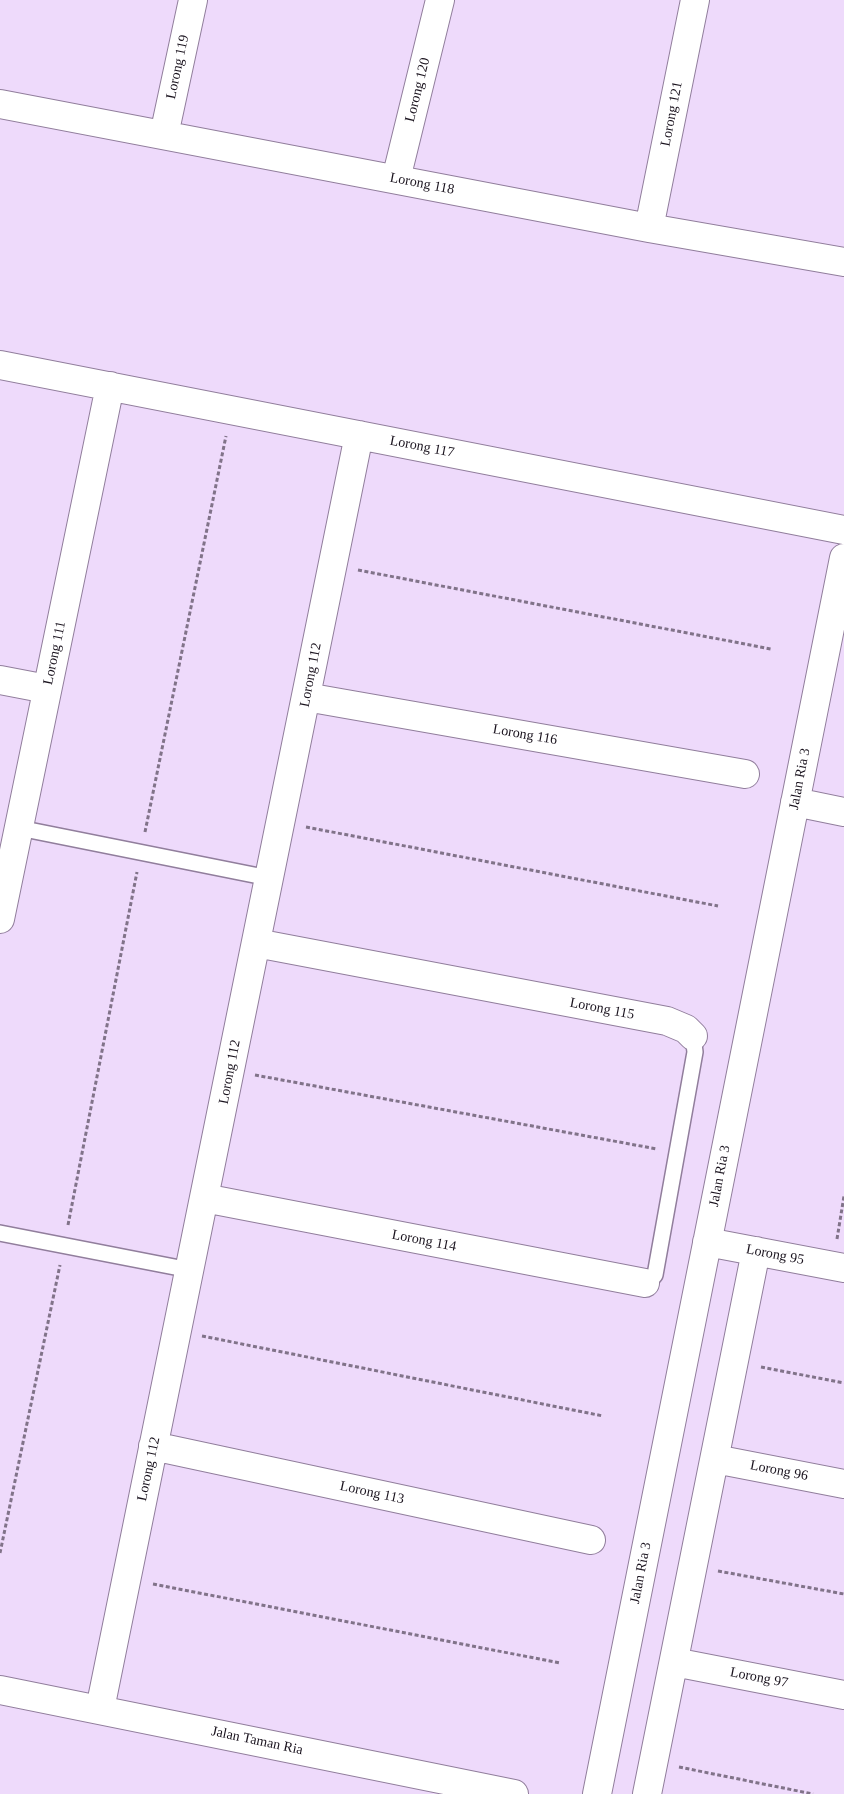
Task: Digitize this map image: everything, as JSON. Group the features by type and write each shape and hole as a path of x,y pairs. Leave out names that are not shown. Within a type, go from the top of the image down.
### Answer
{"street":[{"name":"Lorong 119","path":"164,135 193,0"},
{"name":"Lorong 120","path":"396,179 440,0"},
{"name":"Lorong 121","path":"649,228 694,0"},
{"name":"Lorong 118","path":"0,104 649,228 844,262"},
{"name":"Lorong 117","path":"0,365 844,530"},
{"name":"Lorong 111","path":"0,919 110,386"},
{"name":"Lorong 112","path":"100,1709 359,435"},
{"name":"Jalan Ria 3","path":"597,1794 844,558"},
{"path":"0,680 47,689"},
{"name":"Lorong 116","path":"306,697 745,774"},
{"path":"795,802 844,812"},
{"name":"Lorong 115","path":"256,943 668,1021 686,1029 693,1036"},
{"name":"Lorong 114","path":"204,1198 644,1284"},
{"name":"Lorong 95","path":"707,1242 838,1267"},
{"path":"647,1794 756,1251"},
{"name":"Lorong 113","path":"154,1446 591,1540"},
{"name":"Lorong 96","path":"715,1459 844,1484"},
{"name":"Lorong 97","path":"674,1662 844,1694"},
{"name":"Jalan Taman Ria","path":"0,1690 514,1794"}],"lane":[{"path":"19,828 269,878"},
{"name":"Lorong 115","path":"644,1284 655,1275 695,1052 693,1036"},
{"path":"0,1233 190,1270"}],"path":[{"path":"0,1553 64,1245 141,852 231,410"},
{"path":"333,565 771,649"},
{"path":"281,822 718,906"},
{"path":"230,1070 677,1153"},
{"path":"838,1267 844,1196"},
{"path":"177,1331 603,1416"},
{"path":"734,1362 844,1383"},
{"path":"693,1566 844,1594"},
{"path":"126,1579 560,1663"},
{"path":"654,1762 813,1794"}]}
